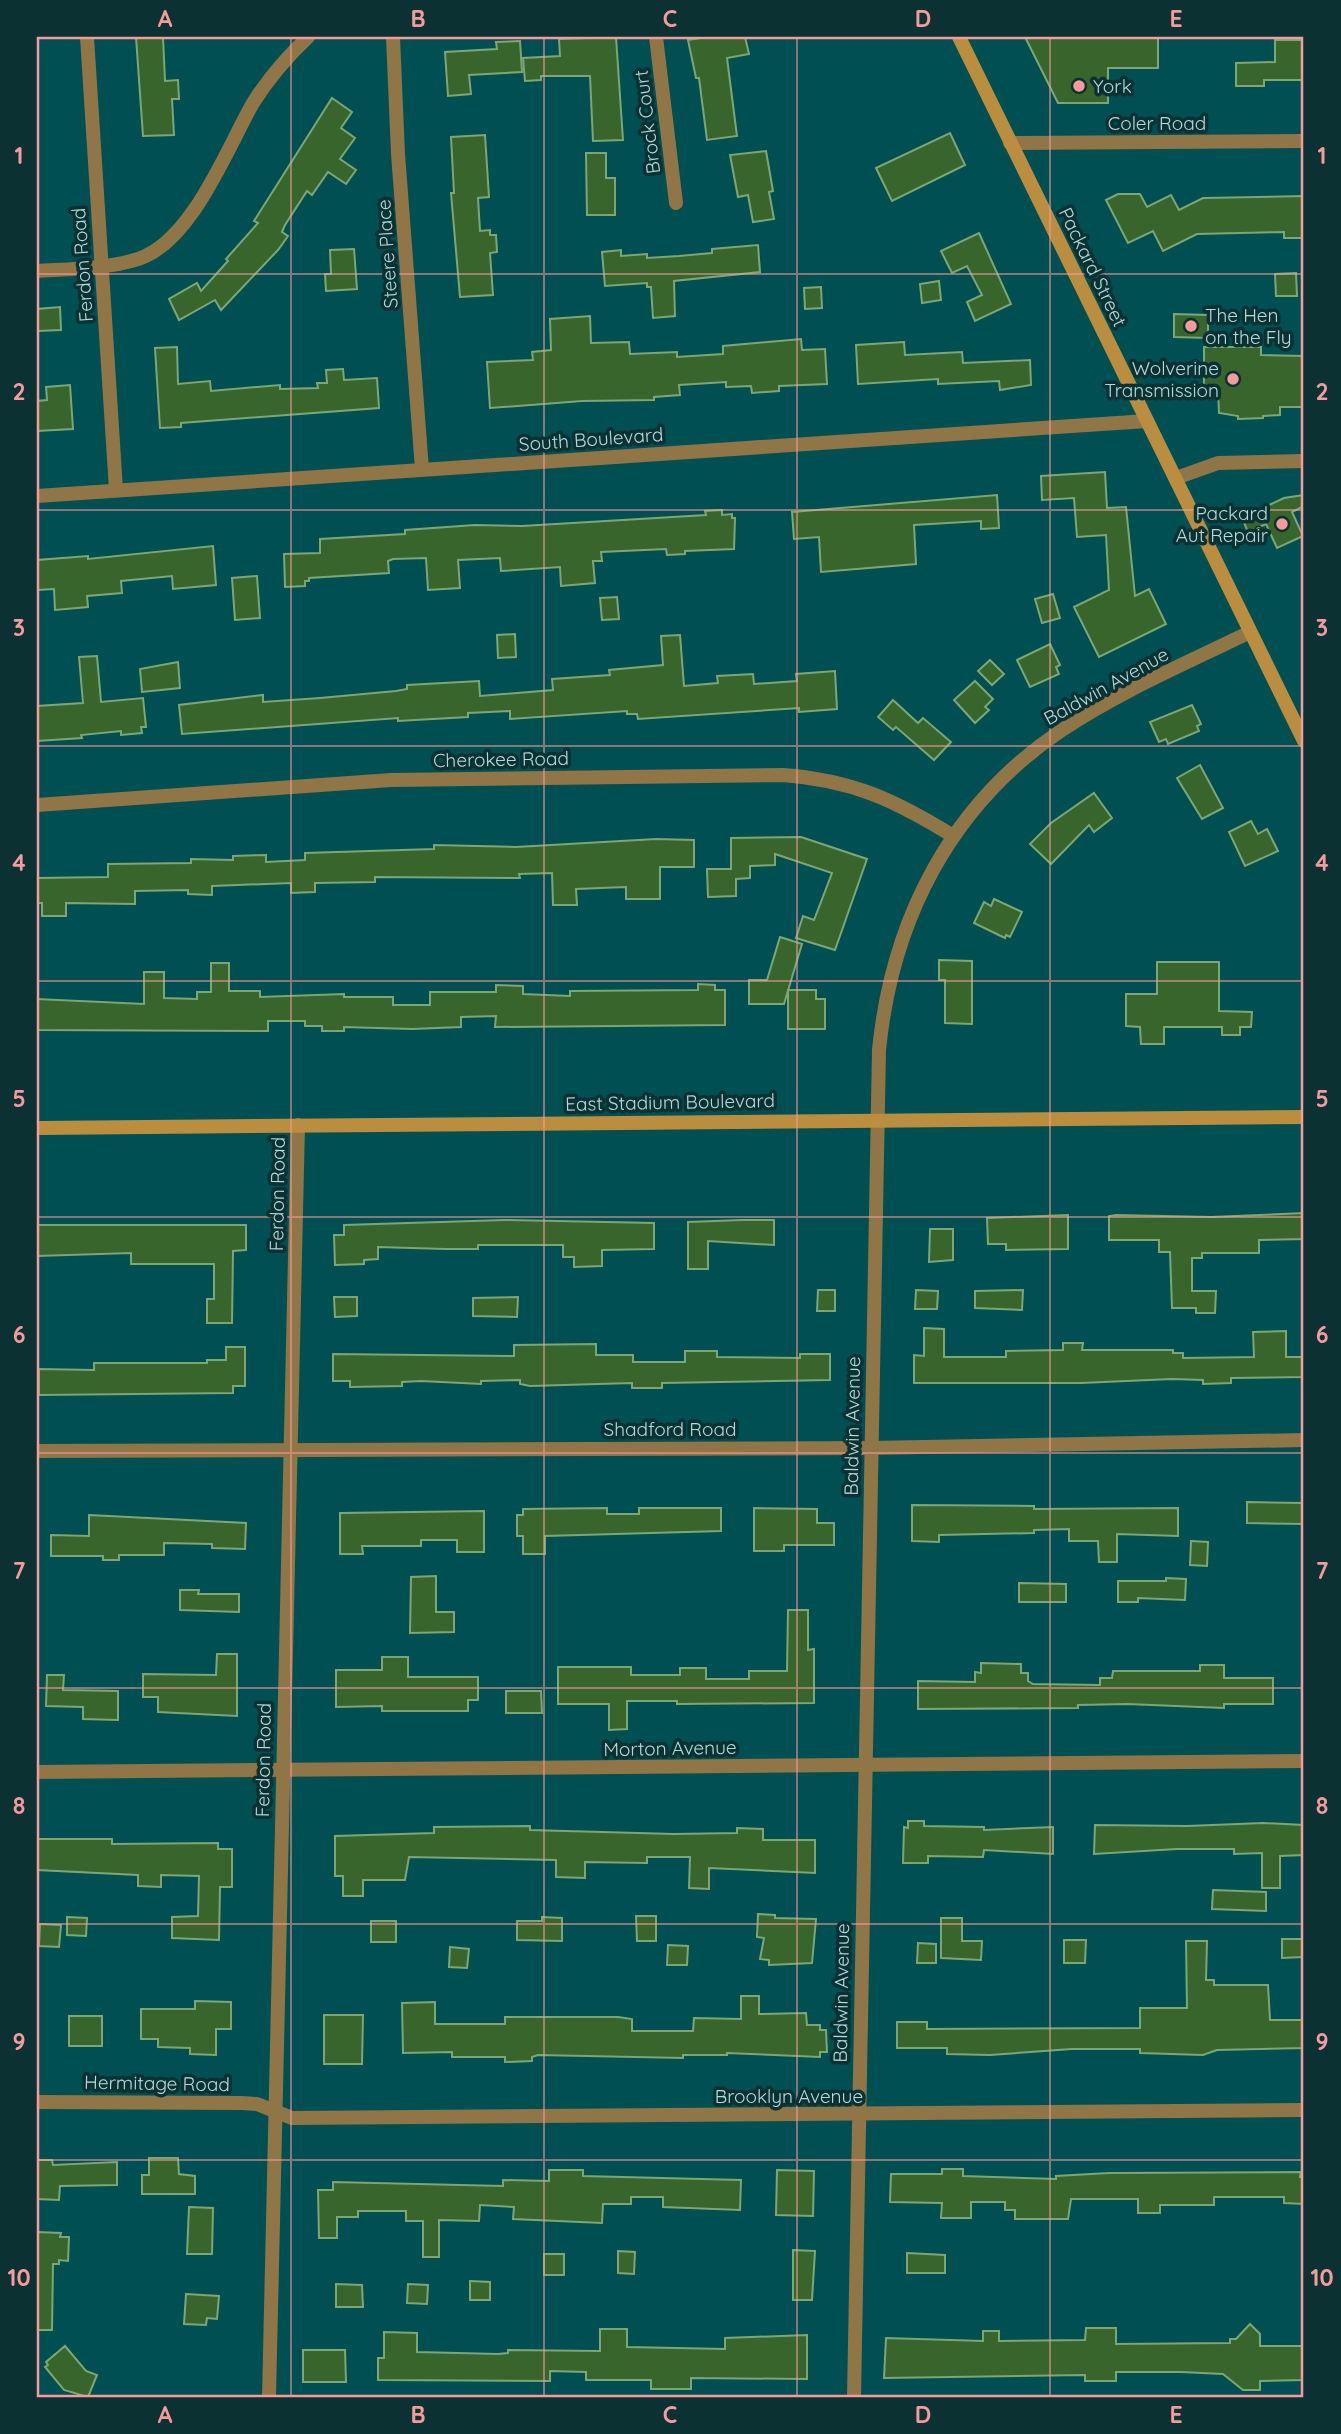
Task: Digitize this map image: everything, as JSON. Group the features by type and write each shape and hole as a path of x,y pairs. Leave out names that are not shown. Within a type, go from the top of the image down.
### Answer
{"main road":[{"name":"Packard Street","path":"959,37 1304,740"},
{"name":"East Stadium Boulevard","path":"37,1128 1304,1117"}],"street":[{"name":"Ferdon Road","path":"87,37 116,490"},
{"path":"37,271 102,266 140,259 176,233 205,195 254,101 290,54 308,37"},
{"name":"Steere Place","path":"393,37 398,154 422,469"},
{"name":"Brock Court","path":"656,37 676,203"},
{"name":"Coler Road","path":"1010,143 1304,141"},
{"name":"South Boulevard","path":"37,496 1147,421"},
{"path":"1175,478 1218,463 1304,461"},
{"name":"Baldwin Avenue","path":"854,2397 879,1050 887,989 901,937 921,889 953,836 1014,766 1062,730 1119,696 1250,632"},
{"name":"Cherokee Road","path":"37,804 391,779 783,775 823,778 864,789 899,803 953,836"},
{"name":"Ferdon Road","path":"269,2397 298,1125"},
{"name":"Shadford Road","path":"37,1451 870,1448 1304,1440"},
{"name":"Morton Avenue","path":"37,1772 1304,1761"},
{"name":"Hermitage Road","path":"37,2102 242,2103 276,2111"},
{"name":"Brooklyn Avenue","path":"276,2111 292,2118 858,2116 1304,2110"}],"building":[{"path":"136,37 163,37 165,81 178,80 179,99 172,99 174,135 143,136"},
{"path":"616,37 623,140 593,141 590,76 541,76 541,80 525,81 523,58 560,56 559,39"},
{"path":"745,37 749,54 727,58 737,136 707,140 699,78 696,78 688,40"},
{"name":"York","path":"1025,37 1158,37 1158,68 1108,68 1108,103 1058,103"},
{"path":"1275,40 1304,40 1304,80 1264,80 1264,86 1236,86 1236,63 1275,62"},
{"path":"520,41 522,72 469,75 471,94 448,96 445,52 497,49 496,42"},
{"path":"332,98 352,112 341,128 355,138 340,159 356,170 346,184 328,172 312,195 307,191 285,225 282,232 288,236 278,250 221,310 215,300 179,320 169,299 197,283 201,291 228,261 226,259 258,223 254,221"},
{"path":"950,133 965,165 892,201 876,168"},
{"path":"485,135 489,197 478,198 480,231 490,230 490,235 496,235 497,252 490,253 493,295 460,297 451,193 454,193 451,137"},
{"path":"766,151 773,191 769,192 774,219 753,222 748,195 738,197 730,155"},
{"path":"586,153 606,153 606,178 615,178 615,215 587,215"},
{"path":"1118,194 1140,194 1147,207 1171,195 1179,210 1203,198 1304,196 1304,238 1284,238 1284,232 1197,234 1163,251 1153,231 1128,243 1106,200"},
{"path":"979,233 1011,304 975,321 967,302 982,295 967,266 952,273 941,251"},
{"path":"758,245 760,272 674,281 675,316 653,318 651,287 647,287 647,283 605,286 602,252 621,250 621,256 647,254 647,258 712,253 712,249"},
{"path":"354,249 357,289 326,291 325,274 331,274 330,250"},
{"path":"1296,273 1297,296 1276,296 1275,274"},
{"path":"939,281 941,300 922,303 920,284"},
{"path":"821,287 822,308 805,309 804,288"},
{"path":"60,307 61,330 37,331 37,309"},
{"name":"The Hen on the Fly","path":"1174,314 1208,315 1208,338 1174,337"},
{"path":"590,316 591,343 629,342 630,354 677,352 677,357 723,354 723,346 801,339 802,350 825,349 827,384 779,386 779,391 752,393 751,386 726,387 726,382 679,385 680,395 654,397 654,400 582,401 490,408 487,362 533,360 532,352 551,350 550,319"},
{"path":"904,342 905,355 962,352 963,363 1030,360 1031,385 1000,390 999,381 938,384 938,379 858,384 856,345"},
{"path":"177,347 178,384 210,381 211,391 280,385 280,389 318,388 317,383 327,383 326,370 343,369 344,380 377,378 379,408 181,423 181,427 160,428 155,348"},
{"path":"1204,347 1261,347 1261,355 1304,356 1304,407 1280,407 1280,415 1263,418 1238,419 1238,416 1219,413 1218,390 1204,390"},
{"path":"70,385 73,429 37,431 37,401 47,400 46,387"},
{"path":"1105,472 1107,508 1126,507 1135,596 1149,589 1166,624 1099,657 1074,607 1109,590 1106,535 1077,537 1074,498 1042,500 1041,476"},
{"path":"997,495 999,528 981,529 981,521 914,525 916,564 821,572 819,537 794,539 792,512"},
{"name":"Packard Aut Repair","path":"1304,495 1304,506 1292,512 1303,536 1277,548 1266,524 1248,532 1242,518 1284,498"},
{"path":"722,510 722,515 732,514 732,518 735,518 734,549 685,551 685,554 667,555 666,549 601,552 602,561 593,561 595,583 561,586 560,567 501,571 500,558 458,560 460,588 428,590 426,558 388,561 389,573 309,578 309,581 305,581 305,586 285,587 284,554 320,553 320,539 405,534 405,530 475,525 522,526 706,515 705,511"},
{"path":"213,546 216,585 173,589 172,576 121,581 122,593 87,596 88,607 55,610 54,589 37,590 37,560 88,556 88,559"},
{"path":"257,576 260,618 235,620 232,578"},
{"path":"1053,594 1060,618 1042,623 1035,599"},
{"path":"617,597 619,619 602,620 600,598"},
{"path":"515,634 516,657 498,658 497,635"},
{"path":"680,635 684,686 718,683 717,676 753,674 754,684 797,681 796,674 835,671 837,709 799,712 799,708 638,719 637,714 627,714 627,711 510,719 510,711 468,713 468,717 398,721 398,718 182,734 179,705 263,695 263,702 396,691 407,689 407,685 479,681 480,696 553,690 552,679 610,675 609,670 663,665 661,636"},
{"path":"1050,644 1060,665 1056,667 1059,674 1030,687 1017,660"},
{"path":"97,656 101,702 143,698 146,727 141,727 142,733 121,735 121,731 81,735 82,738 37,741 37,706 83,703 79,657"},
{"path":"990,660 1004,674 992,685 978,671"},
{"path":"178,662 180,688 142,692 140,669"},
{"path":"975,681 993,699 985,707 989,710 975,723 954,700"},
{"path":"893,700 918,723 923,718 951,742 934,760 896,727 893,730 878,717"},
{"path":"1192,705 1201,724 1197,726 1199,731 1168,744 1166,739 1159,742 1150,722"},
{"path":"1200,765 1223,808 1202,819 1177,778"},
{"path":"1094,793 1112,818 1094,832 1089,825 1051,864 1030,844 1051,823"},
{"path":"1251,821 1258,834 1267,829 1278,851 1245,866 1229,832"},
{"path":"801,837 867,859 835,950 796,938 803,916 814,920 832,873 775,854 775,865 750,866 750,878 736,879 736,896 708,897 707,869 731,869 731,838"},
{"path":"656,839 694,840 694,867 660,867 660,899 626,899 626,887 576,889 577,905 553,905 552,873 519,874 520,878 375,877 375,882 315,883 315,892 291,893 291,883 212,886 212,895 188,894 188,890 135,891 135,904 66,903 66,916 42,916 42,903 37,903 37,878 108,877 108,864 191,863 191,859 233,860 233,856 266,855 266,862 305,860 305,853 434,849 434,845 516,847"},
{"path":"994,899 1022,912 1010,937 1006,935 1005,938 974,923 984,902 991,906"},
{"path":"780,937 802,944 784,1004 749,1004 749,980 767,980"},
{"path":"939,960 972,961 972,1024 945,1023 945,980 939,980"},
{"path":"1157,962 1219,962 1219,1011 1252,1012 1251,1027 1240,1027 1240,1035 1222,1035 1222,1027 1164,1027 1164,1044 1141,1044 1140,1027 1126,1026 1126,994 1157,994"},
{"path":"211,963 229,963 229,991 260,991 260,997 344,994 344,997 393,997 393,1005 430,1005 430,992 496,992 496,985 523,986 523,994 570,996 570,991 698,990 698,984 715,985 715,990 725,990 725,1025 495,1027 496,1016 461,1017 461,1027 412,1029 344,1027 344,1031 322,1031 322,1026 305,1026 305,1021 268,1021 268,1031 37,1030 37,999 144,1004 144,972 164,972 164,998 197,999 197,992 211,992"},
{"path":"788,990 816,990 816,999 825,999 825,1029 788,1029"},
{"path":"1304,1213 1304,1239 1259,1240 1259,1253 1202,1253 1202,1258 1192,1258 1192,1291 1216,1291 1215,1313 1196,1313 1196,1308 1172,1308 1170,1252 1159,1252 1159,1240 1109,1240 1109,1216 1116,1215 1211,1217"},
{"path":"1068,1215 1068,1249 1006,1250 1006,1244 988,1244 987,1218"},
{"path":"505,1220 654,1223 654,1249 602,1250 602,1266 574,1267 574,1257 563,1257 563,1245 478,1245 478,1249 378,1247 378,1259 364,1260 364,1264 335,1265 334,1235 344,1235 344,1225"},
{"path":"774,1220 774,1245 708,1241 708,1269 688,1269 688,1222"},
{"path":"37,1225 246,1225 246,1250 233,1251 232,1323 207,1323 207,1299 214,1299 214,1264 131,1264 131,1253 37,1256"},
{"path":"930,1229 953,1229 953,1260 929,1262"},
{"path":"818,1290 835,1290 835,1311 817,1311"},
{"path":"916,1290 938,1291 937,1309 915,1309"},
{"path":"1023,1290 1022,1310 975,1308 975,1291"},
{"path":"334,1297 357,1297 357,1316 335,1317"},
{"path":"518,1297 517,1317 473,1316 473,1298"},
{"path":"924,1328 944,1329 944,1357 1006,1357 1006,1351 1063,1350 1063,1343 1083,1343 1082,1350 1173,1350 1173,1353 1183,1353 1183,1358 1254,1357 1253,1332 1286,1331 1286,1357 1304,1357 1304,1377 1231,1378 1231,1383 1203,1384 1203,1380 1172,1379 1081,1383 914,1383 914,1355 924,1356"},
{"path":"596,1344 596,1355 633,1355 633,1362 685,1362 685,1351 717,1351 717,1357 800,1358 800,1354 830,1354 830,1380 662,1383 662,1388 632,1388 632,1383 530,1386 520,1384 520,1380 481,1381 481,1384 421,1381 402,1382 402,1386 350,1387 350,1381 333,1381 333,1354 514,1356 514,1345"},
{"path":"226,1347 245,1347 245,1386 233,1386 233,1393 39,1395 39,1369 94,1370 94,1363 207,1363 207,1360 226,1360"},
{"path":"1247,1502 1304,1503 1304,1524 1247,1523"},
{"path":"912,1505 1034,1506 1034,1509 1178,1508 1178,1536 1117,1534 1117,1562 1099,1562 1098,1541 1069,1541 1069,1529 1034,1530 1034,1533 939,1535 939,1542 912,1541"},
{"path":"607,1508 607,1514 639,1514 639,1508 721,1508 721,1531 545,1536 545,1554 523,1554 523,1536 517,1536 517,1515 523,1515 523,1509"},
{"path":"754,1508 817,1509 817,1523 834,1523 834,1545 784,1545 784,1551 754,1551"},
{"path":"484,1511 484,1552 457,1552 457,1540 421,1540 421,1546 362,1546 363,1554 340,1554 340,1513"},
{"path":"89,1515 246,1523 245,1549 212,1548 212,1544 164,1543 164,1555 119,1555 119,1560 103,1560 103,1556 51,1556 51,1535 89,1536"},
{"path":"1191,1541 1208,1542 1207,1566 1190,1565"},
{"path":"436,1576 436,1612 454,1612 454,1632 410,1633 411,1577"},
{"path":"1166,1578 1186,1579 1185,1600 1138,1598 1138,1602 1118,1602 1118,1581 1166,1581"},
{"path":"1019,1583 1066,1584 1066,1602 1019,1602"},
{"path":"180,1590 199,1590 198,1594 239,1594 239,1612 180,1610"},
{"path":"788,1610 808,1610 808,1650 814,1649 814,1703 677,1704 677,1701 627,1701 627,1729 609,1730 609,1704 558,1704 558,1667 631,1667 631,1675 680,1675 680,1668 706,1668 706,1679 749,1679 749,1671 787,1671"},
{"path":"217,1654 237,1654 237,1716 158,1712 158,1697 143,1697 143,1674 216,1675"},
{"path":"382,1657 408,1657 408,1677 478,1677 478,1700 468,1700 468,1711 382,1711 382,1706 336,1707 336,1670 382,1670"},
{"path":"981,1663 1021,1664 1021,1673 1028,1673 1028,1681 1033,1684 1100,1685 1100,1678 1112,1678 1113,1671 1200,1671 1200,1665 1224,1665 1224,1678 1273,1678 1273,1704 1224,1704 1224,1708 1127,1704 1078,1705 1078,1708 918,1709 918,1681 975,1682 975,1672 981,1673"},
{"path":"47,1675 64,1675 63,1690 118,1691 118,1720 83,1719 83,1707 46,1706"},
{"path":"506,1691 541,1691 542,1713 506,1713"},
{"path":"908,1821 924,1821 924,1826 984,1827 984,1830 1053,1827 1053,1854 984,1850 983,1857 928,1856 928,1863 903,1863 904,1827 908,1828"},
{"path":"1095,1825 1304,1825 1304,1855 1280,1856 1280,1888 1262,1888 1262,1853 1234,1854 1234,1849 1177,1849 1094,1854"},
{"path":"530,1826 530,1830 674,1834 737,1833 737,1828 763,1829 763,1840 815,1840 815,1873 709,1868 709,1889 689,1888 690,1857 647,1857 647,1863 585,1862 585,1878 556,1877 556,1860 409,1857 405,1880 363,1880 363,1896 343,1896 343,1876 335,1876 335,1836 434,1833 434,1827"},
{"path":"37,1839 112,1839 112,1844 218,1843 218,1849 232,1849 232,1887 220,1887 219,1940 172,1938 172,1917 198,1916 199,1876 161,1875 161,1887 138,1886 138,1875 37,1870"},
{"path":"1213,1890 1266,1892 1266,1911 1212,1909"},
{"path":"758,1914 775,1915 775,1918 816,1919 812,1963 769,1965 769,1960 760,1959 764,1938 757,1937"},
{"path":"636,1916 656,1916 656,1941 637,1941"},
{"path":"67,1917 87,1918 86,1936 67,1935"},
{"path":"542,1917 562,1918 562,1941 517,1940 517,1921 542,1921"},
{"path":"941,1918 962,1918 962,1941 982,1941 981,1960 941,1958"},
{"path":"371,1921 396,1921 396,1942 371,1942"},
{"path":"40,1924 61,1925 59,1947 39,1946"},
{"path":"1282,1939 1303,1939 1303,1957 1282,1958"},
{"path":"1064,1940 1086,1940 1085,1963 1064,1963"},
{"path":"1186,1941 1207,1941 1206,1980 1214,1980 1214,1985 1268,1985 1270,2020 1304,2020 1304,2048 1217,2050 1203,2055 1140,2053 1140,2049 1072,2049 990,2055 947,2054 947,2048 897,2048 897,2022 927,2022 927,2029 1140,2028 1140,2008 1187,2008"},
{"path":"918,1943 936,1944 936,1963 917,1963"},
{"path":"668,1945 688,1946 687,1965 667,1965"},
{"path":"450,1947 469,1949 467,1968 449,1967"},
{"path":"741,1996 759,1996 759,2014 806,2013 807,2025 820,2025 820,2030 826,2030 827,2052 820,2052 820,2057 727,2053 683,2055 683,2058 538,2055 532,2057 532,2061 505,2062 505,2057 452,2057 452,2052 403,2053 402,2003 435,2002 435,2024 505,2024 505,2017 618,2017 632,2019 632,2031 693,2031 694,2018 741,2019"},
{"path":"195,2001 231,2002 231,2029 216,2029 216,2055 190,2054 190,2048 158,2047 158,2039 141,2039 141,2009 195,2009"},
{"path":"324,2015 363,2015 362,2064 324,2064"},
{"path":"69,2016 102,2016 102,2046 69,2046"},
{"path":"149,2158 178,2158 179,2174 195,2176 195,2194 142,2194 142,2175 149,2175"},
{"path":"37,2160 52,2160 53,2165 117,2162 117,2185 60,2186 59,2200 37,2199"},
{"path":"942,2169 963,2169 963,2176 1056,2179 1056,2176 1109,2173 1301,2172 1300,2177 1304,2177 1304,2204 1284,2203 1284,2197 1214,2197 1214,2205 1160,2205 1160,2213 1138,2213 1138,2199 1071,2199 1068,2219 1015,2219 1015,2210 1005,2210 1005,2202 971,2202 971,2218 941,2218 942,2203 890,2202 891,2174 942,2174"},
{"path":"549,2170 583,2170 583,2176 741,2180 740,2210 663,2207 663,2197 631,2197 631,2204 603,2204 602,2223 513,2219 514,2207 480,2205 479,2221 439,2220 439,2257 423,2257 423,2221 406,2221 406,2211 358,2211 358,2217 337,2217 337,2238 319,2238 318,2190 333,2190 333,2182 503,2186 503,2180 549,2181"},
{"path":"777,2170 814,2171 813,2216 776,2215"},
{"path":"189,2207 213,2208 212,2254 187,2254"},
{"path":"37,2232 61,2233 60,2237 69,2237 68,2261 59,2260 59,2264 53,2264 52,2330 37,2330"},
{"path":"793,2250 815,2251 812,2300 793,2300"},
{"path":"618,2251 635,2252 634,2274 618,2273"},
{"path":"907,2253 945,2255 945,2273 907,2273"},
{"path":"544,2254 564,2254 564,2275 544,2275"},
{"path":"470,2281 490,2282 490,2300 470,2300"},
{"path":"336,2284 362,2285 363,2307 336,2307"},
{"path":"408,2284 428,2285 427,2304 407,2303"},
{"path":"186,2294 219,2296 217,2319 207,2318 206,2325 184,2324"},
{"path":"1250,2324 1260,2334 1260,2346 1304,2346 1304,2380 1260,2381 1260,2390 1243,2390 1223,2374 1181,2372 1116,2372 1116,2381 1085,2381 1085,2375 884,2378 886,2338 983,2341 983,2331 999,2331 999,2341 1085,2340 1086,2328 1116,2328 1116,2344 1230,2343 1230,2339 1236,2339"},
{"path":"600,2329 627,2329 627,2347 725,2349 725,2338 807,2335 807,2379 691,2378 691,2389 651,2389 651,2380 586,2380 586,2372 550,2371 550,2381 378,2380 378,2358 384,2358 384,2332 417,2333 417,2352 498,2354 508,2353 508,2350 600,2351"},
{"path":"65,2346 86,2371 97,2375 88,2397 64,2390 45,2367 48,2365 46,2362"},
{"path":"303,2350 345,2350 346,2382 303,2382"}],"place":[{"name":"York","path":"1079,86"},
{"name":"The Hen on the Fly","path":"1191,326"},
{"name":"Wolverine Transmission","path":"1233,379"},
{"name":"Packard Aut Repair","path":"1282,524"}]}
